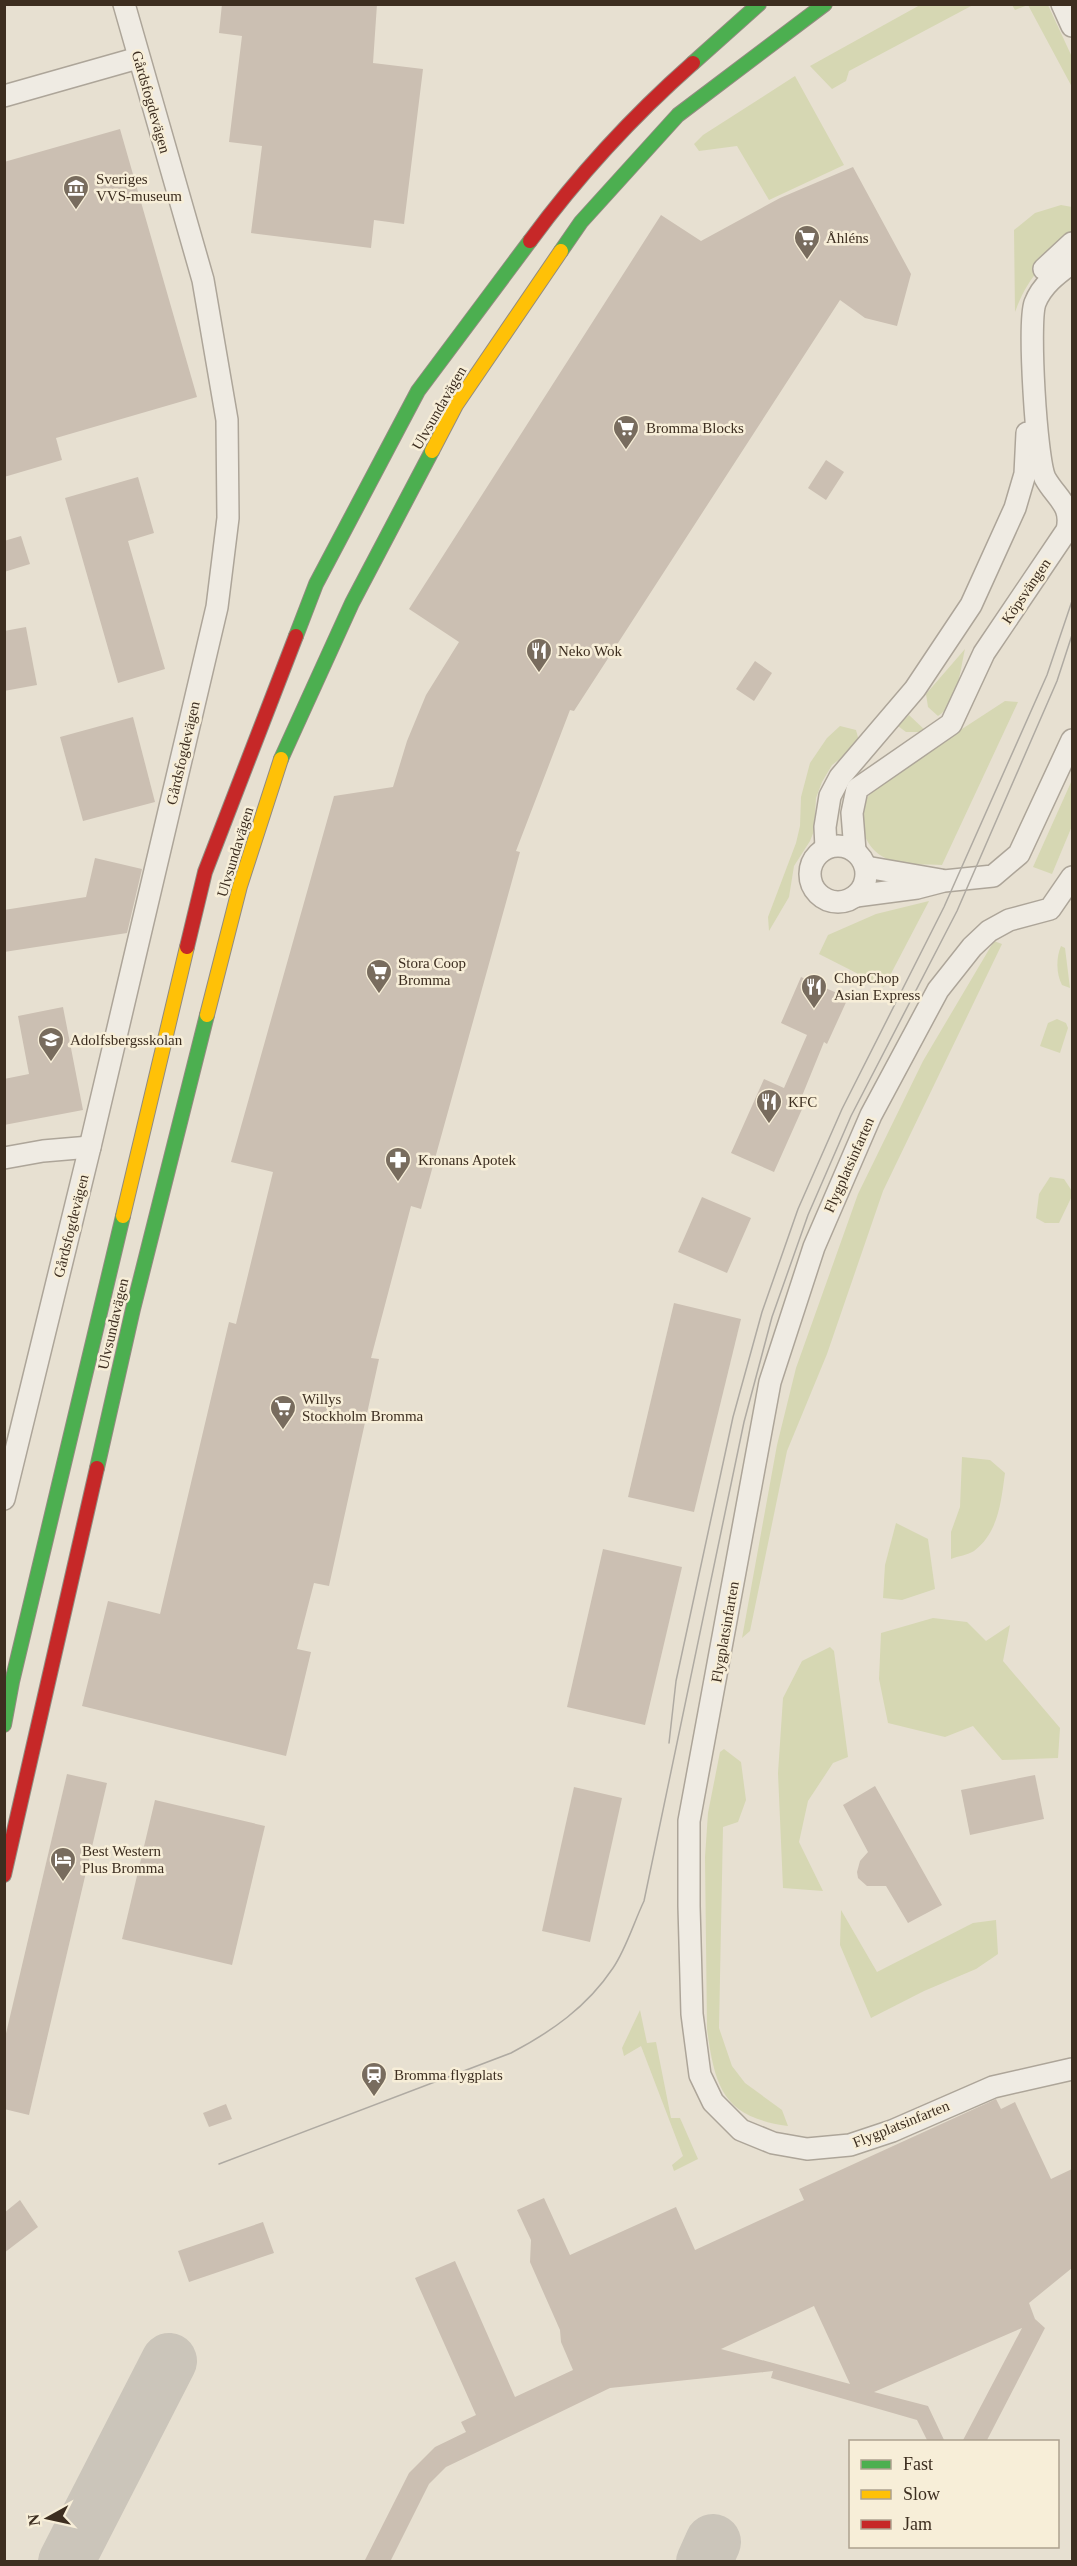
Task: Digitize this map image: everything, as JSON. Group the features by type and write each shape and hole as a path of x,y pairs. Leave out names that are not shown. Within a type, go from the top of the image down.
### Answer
{"main road":[{"name":"Ulvsundavägen","path":"18,1727 12,1682 206,872 316,584 418,391 554,208 658,94 759,4"},
{"name":"Ulvsundavägen","path":"4,1875 18,1727 139,1287 240,886 285,746 352,603 456,405 581,222 678,114 825,4"}],"street":[{"name":"Gårdsfogdevägen","path":"4,1499 90,1147 217,607 228,518 227,420 202,279 124,4"},
{"path":"1062,4 1072,26"},
{"path":"4,96 138,58"},
{"path":"826,848 825,827 830,796 840,777 915,689 970,605 1015,508 1025,474 1028,452 1020,314 1026,290 1045,267 1072,243"},
{"name":"Köpsvängen","path":"860,859 852,813 857,789 951,724 984,652 1067,530 1070,518 1063,501 1044,476 1038,431 1031,326 1035,304 1043,288 1072,263"},
{"path":"944,881 860,859 841,845 826,848 819,853 811,867 810,875 815,891 828,901 836,903 845,902 856,896 917,888 944,881 993,876 1018,854 1072,740"},
{"path":"856,896 865,883 860,859"},
{"name":"Flygplatsinfarten","path":"1072,877 1050,909 1009,920 989,931 972,947 938,990 870,1115 814,1247 770,1382 689,1821 692,2014 700,2075 713,2102 741,2130 773,2144 807,2149 850,2145 892,2131 993,2087 1072,2069"},
{"path":"4,1158 44,1151 90,1147"}],"green space":[{"path":"920,5 973,5 849,71 846,81 832,89 810,66"},
{"path":"1012,5 1028,5 1015,10"},
{"path":"1028,5 1048,5 1072,57 1072,87"},
{"path":"795,76 844,165 769,200 737,146 699,151 694,144 703,135"},
{"path":"1061,205 1072,207 1072,239 1038,271 1026,288 1015,312 1014,230 1035,213"},
{"path":"965,649 954,695 945,711 938,716 928,707 926,694"},
{"path":"1005,701 1018,702 942,865 898,863 877,852 866,839 862,823 865,802 876,785"},
{"path":"909,715 927,732 906,732 898,726"},
{"path":"840,726 856,730 859,741 853,749 832,765 822,782 816,798 814,831 794,866 789,897 769,931 768,917 796,843 800,826 801,797 810,763 827,738"},
{"path":"1072,780 1072,826 1052,874 1033,867"},
{"path":"929,901 884,987 819,954 828,935 876,914"},
{"path":"994,941 1002,944 883,1191 827,1354 787,1451 750,1631 742,1638 777,1445 796,1368 858,1194 923,1061"},
{"path":"1061,946 1065,948 1070,988 1062,985 1059,976 1058,960"},
{"path":"1057,1019 1066,1023 1068,1028 1060,1053 1040,1046 1048,1023"},
{"path":"1050,1177 1064,1179 1072,1191 1072,1196 1059,1223 1045,1223 1036,1218 1039,1194"},
{"path":"962,1457 990,1460 1005,1473 997,1515 989,1535 974,1551 951,1559 951,1532 960,1507"},
{"path":"896,1523 928,1539 935,1589 902,1600 883,1598 885,1565"},
{"path":"933,1618 967,1622 986,1641 1010,1625 1003,1661 1060,1728 1058,1758 1002,1760 973,1726 945,1737 888,1723 879,1679 881,1633"},
{"path":"830,1647 834,1651 848,1757 833,1763 808,1801 799,1842 823,1891 783,1888 778,1773 783,1698 802,1661"},
{"path":"724,1749 741,1762 746,1800 738,1822 723,1827 719,2028 732,2066 745,2083 782,2110 788,2126 766,2122 736,2107 726,2097 719,2084 710,2050 707,2029 705,1857 708,1813 720,1752"},
{"path":"841,1910 877,1972 973,1923 996,1920 998,1954 976,1969 924,1991 871,2018 840,1945"},
{"path":"640,2010 647,2043 656,2042 671,2118 680,2118 698,2159 674,2171 672,2165 683,2156 641,2046 624,2056 622,2048"}],"building":[{"path":"222,4 377,4 373,63 423,69 404,224 374,220 371,248 251,233 262,146 229,142 242,36 219,33"},
{"path":"120,129 197,397 56,438 62,460 4,477 4,162"},
{"path":"853,167 911,274 897,326 865,318 840,300 574,711 570,710 516,851 520,852 421,1209 411,1206 371,1358 379,1359 329,1586 314,1583 297,1649 311,1652 286,1756 82,1706 108,1601 160,1614 229,1322 236,1324 273,1172 231,1162 334,796 393,787 407,741 426,695 459,642 409,609 661,215 701,241 780,198"},
{"path":"826,460 844,472 826,500 808,488"},
{"path":"138,477 154,533 128,541 165,669 118,683 65,498"},
{"path":"21,536 30,564 4,572 4,541"},
{"path":"26,627 37,685 4,691 4,631"},
{"path":"755,661 772,673 754,701 736,689"},
{"path":"133,717 155,802 83,821 60,737"},
{"path":"95,858 142,869 127,933 4,952 4,910 86,897"},
{"path":"801,977 848,998 827,1044 824,1042 802,1096 807,1098 774,1172 731,1153 764,1079 784,1088 807,1035 781,1023"},
{"path":"63,1007 83,1110 4,1125 4,1079 29,1074 18,1016"},
{"path":"702,1197 751,1218 727,1273 678,1252"},
{"path":"674,1303 741,1319 694,1512 628,1497"},
{"path":"603,1549 682,1567 645,1725 567,1707"},
{"name":"Best Western Plus Bromma","path":"67,1774 107,1783 29,2115 4,2109 4,2042"},
{"path":"1035,1775 1044,1819 970,1835 961,1790"},
{"path":"875,1786 942,1905 908,1923 886,1886 867,1886 858,1878 860,1861 868,1852 843,1805"},
{"path":"574,1787 622,1798 590,1942 542,1931"},
{"path":"155,1800 265,1826 232,1965 122,1939"},
{"path":"996,2099 1001,2109 1015,2102 1051,2179 1072,2169 1072,2268 1029,2303 1035,2319 1045,2328 987,2440 963,2440 1022,2328 874,2392 928,2406 944,2440 927,2440 917,2420 771,2378 773,2371 610,2388 446,2467 429,2484 390,2562 364,2562 409,2473 435,2447 466,2432 461,2422 476,2415 415,2278 455,2261 515,2397 573,2370 561,2342 560,2330 530,2262 531,2240 517,2210 544,2198 570,2255 676,2207 695,2250 804,2200 799,2189","holes":["814,2306 850,2384 721,2349"]},
{"path":"226,2104 232,2119 209,2127 203,2113"},
{"path":"20,2200 38,2227 4,2253 4,2213"},
{"path":"263,2222 274,2253 189,2282 178,2251"}],"taxiway":[{"path":"66,2562 169,2361"},
{"path":"704,2562 713,2542"}],"tram line":[{"path":"669,1743 676,1681 733,1417 762,1312 798,1209 842,1109 944,907 1047,675 1072,601"},
{"path":"219,2164 511,2053 554,2027 580,2006 603,1982 618,1961 644,1901 744,1422 772,1317 808,1215 851,1116 957,911 1057,681 1072,635"}],"traffic: fast":[{"path":"693,63 759,4"},
{"path":"561,251 581,222 678,115 825,4"},
{"path":"296,636 316,584 418,391 530,241"},
{"path":"281,759 352,603 432,451"},
{"path":"97,1468 133,1309 207,1015"},
{"path":"4,1725 12,1682 123,1216"}],"traffic: slow":[{"path":"432,451 456,405 561,251"},
{"path":"207,1015 240,886 281,759"},
{"path":"123,1216 187,947"}],"traffic: jam":[{"path":"530,241 607,148 693,63"},
{"path":"187,947 205,872 296,636"},
{"path":"4,1875 97,1468"}],"place":[{"name":"Sveriges VVS-museum","path":"76,211"},
{"name":"Åhléns","path":"807,261"},
{"name":"Bromma Blocks","path":"626,451"},
{"name":"Neko Wok","path":"539,674"},
{"name":"Stora Coop Bromma","path":"379,995"},
{"name":"ChopChop Asian Express","path":"814,1010"},
{"name":"Adolfsbergsskolan","path":"51,1063"},
{"name":"KFC","path":"769,1125"},
{"name":"Kronans Apotek","path":"398,1183"},
{"name":"Willys Stockholm Bromma","path":"283,1431"},
{"name":"Best Western Plus Bromma","path":"63,1883"},
{"name":"Bromma flygplats","path":"374,2098"}]}
